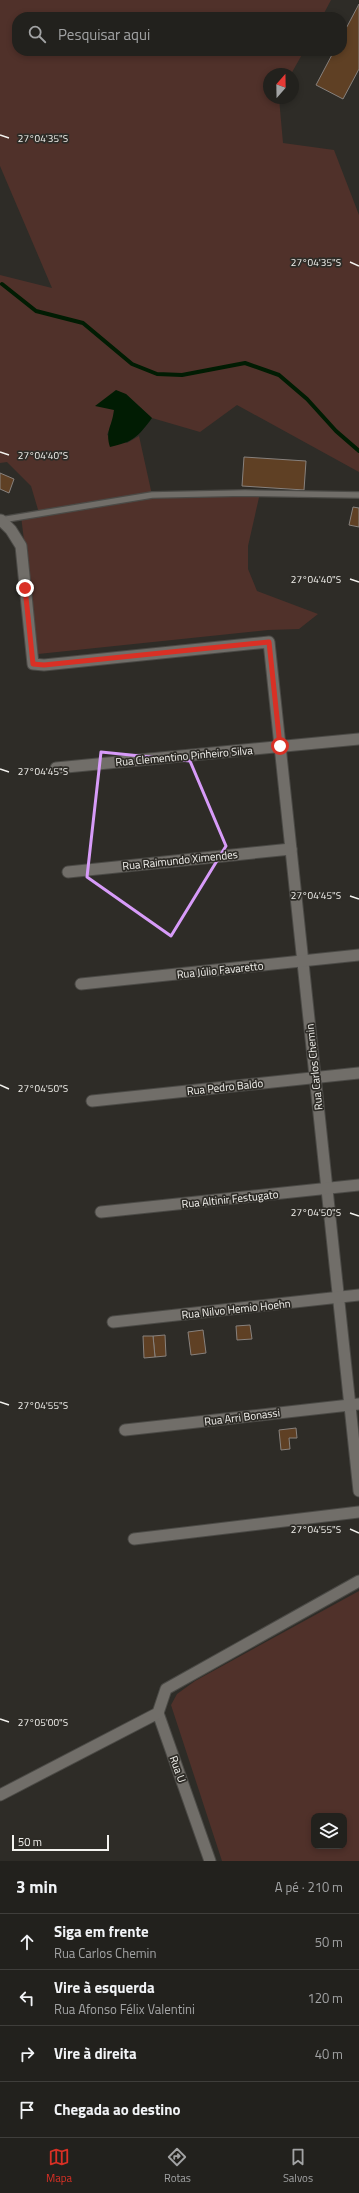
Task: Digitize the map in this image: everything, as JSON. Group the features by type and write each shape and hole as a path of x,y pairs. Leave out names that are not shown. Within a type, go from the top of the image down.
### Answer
{"street":[{"name":"Rua Carlos Chemin","path":"0,520 11,530 20,546 33,664 44,665 269,642 338,1297 354,1404 359,1491"},
{"name":"Rua Clementino Pinheiro Silva","path":"56,768 359,739"},
{"name":"Rua Raimundo Ximendes","path":"68,872 291,848"},
{"name":"Rua Júlio Favaretto","path":"81,984 359,955"},
{"name":"Rua Pedro Baldo","path":"92,1101 359,1073"},
{"name":"Rua Altinir Festugato","path":"101,1212 359,1185"},
{"name":"Rua Nilvo Hemio Hoehn","path":"113,1322 359,1295"},
{"name":"Rua Arri Bonassi","path":"125,1430 354,1404"},
{"path":"134,1539 359,1512"},
{"path":"0,1795 158,1713 166,1689 359,1582"},
{"name":"Rua U","path":"158,1713 210,1861"}],"lane":[{"path":"0,520 152,495 245,493 359,495"}],"highlighted area":[{"path":"101,752 190,761 226,846 171,936 87,877"}],"shaded area":[{"path":"0,0 331,0 325,12 12,12 12,56 301,56 294,68 263,68 263,104 280,104 283,143 334,150 359,215 359,472 237,405 200,432 152,418 126,394 114,410 113,420 107,435 127,443 139,436 152,495 260,493 248,546 248,569 257,591 318,614 299,629 268,630 38,654 21,516 39,513 31,486 7,462 0,463 0,275 52,288 0,166"},
{"path":"116,390 126,394 152,418 143,430 130,441 110,447 108,436 114,410 95,406"},
{"path":"359,1591 359,1861 222,1861 171,1705 177,1694 195,1681"}],"building":[{"path":"359,4 359,69 343,99 316,85 331,56 347,56 347,27"},
{"path":"244,457 306,461 304,490 242,486"},
{"path":"0,473 14,479 9,493 0,489"},
{"path":"353,507 359,508 359,527 349,525"},
{"path":"250,1325 252,1339 237,1340 236,1326"},
{"path":"203,1330 206,1353 191,1355 188,1332"},
{"path":"165,1335 166,1356 155,1357 153,1336"},
{"path":"143,1336 153,1336 155,1357 144,1358"},
{"path":"296,1428 297,1438 289,1438 290,1449 281,1450 279,1430"}],"waterway":[{"path":"2,284 36,311 83,323 132,364 157,374 182,375 245,363 279,375 307,399 336,431 359,451"}],"route":[{"path":"25,588 33,664 44,665 269,642 280,746"}]}
